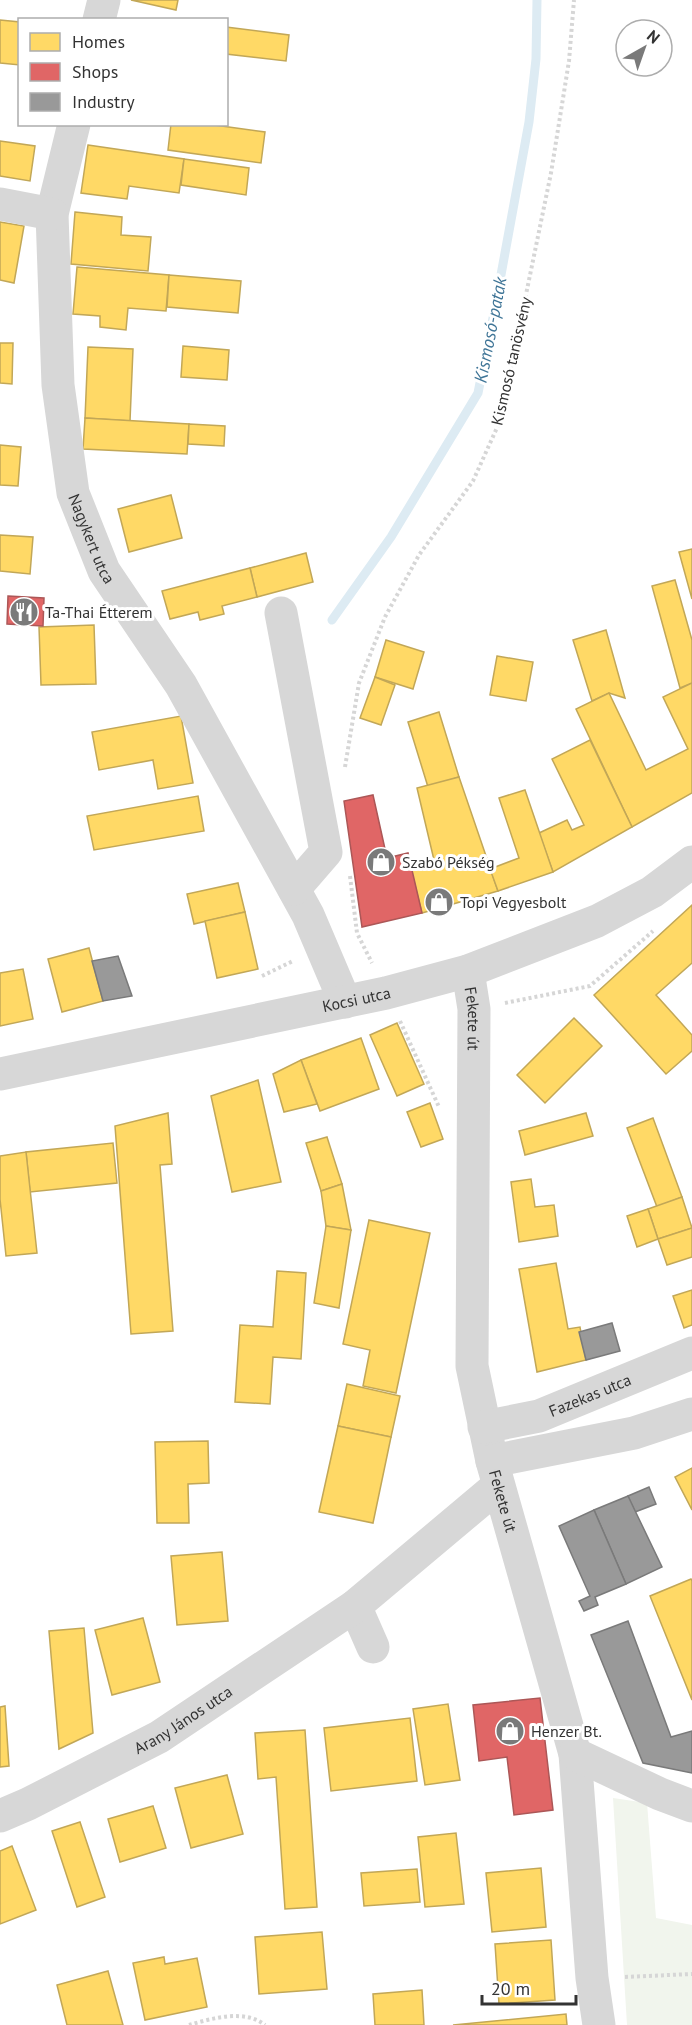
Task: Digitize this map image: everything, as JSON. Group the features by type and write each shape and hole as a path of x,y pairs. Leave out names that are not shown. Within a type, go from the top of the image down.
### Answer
{"street":[{"path":"100,18 104,0"},
{"name":"Nagykert utca","path":"74,126 52,214 58,384 74,493 104,571 181,685 308,915 345,1002"},
{"path":"0,204 52,214"},
{"path":"281,613 326,852 294,889"},
{"name":"Kocsi utca","path":"0,1074 386,993 468,971 597,921 652,892 692,862"},
{"name":"Fekete út","path":"468,971 474,1009 472,1366 495,1474 575,1754 591,1978 598,2025"},
{"name":"Fazekas utca","path":"484,1427 539,1416 692,1353"},
{"path":"495,1474 692,1414"},
{"name":"Arany János utca","path":"0,1816 159,1737 355,1606 495,1474"},
{"path":"355,1606 373,1647"},
{"path":"575,1754 660,1794 692,1806"}],"path":[{"name":"Kismosó tanösvény","path":"344,774 359,683 385,617 419,555 473,481 500,421 551,173 568,61 574,0"},
{"path":"474,1009 590,986 658,926"},
{"path":"398,1016 436,1096 442,1116"},
{"path":"591,1978 692,1974"},
{"path":"189,2025 216,2016 256,2018 265,2025"}],"shaded area":[{"path":"613,1798 647,1803 656,1918 692,1925 692,2025 627,2025"}],"building: Homes":[{"path":"131,0 178,0 176,10"},
{"path":"0,20 18,22 18,65 0,63"},
{"path":"228,27 289,35 286,61 228,54"},
{"path":"171,126 222,126 265,132 261,163 168,150"},
{"path":"0,141 35,146 30,181 0,176"},
{"path":"88,145 184,159 179,193 129,186 127,199 81,193"},
{"path":"184,159 249,168 246,195 181,185"},
{"path":"75,212 122,217 121,235 151,237 148,271 71,264"},
{"path":"0,222 24,226 14,283 0,280"},
{"path":"77,267 169,275 166,311 128,308 126,330 100,327 100,316 73,314"},
{"path":"169,275 241,281 238,313 167,307"},
{"path":"0,343 13,343 12,384 0,383"},
{"path":"183,346 229,350 227,380 181,377"},
{"path":"88,347 133,349 130,421 85,418"},
{"path":"85,418 189,424 187,454 83,449"},
{"path":"189,424 225,426 224,446 188,444"},
{"path":"0,445 21,447 18,486 0,485"},
{"path":"171,495 182,538 129,552 118,509"},
{"path":"0,535 33,537 30,574 0,571"},
{"path":"692,549 692,599 679,552"},
{"path":"306,553 313,582 257,597 250,568"},
{"path":"250,568 257,597 222,606 224,614 200,620 198,612 170,619 162,591"},
{"path":"675,580 692,640 692,683 680,688 652,586"},
{"path":"94,625 96,684 41,685 39,627"},
{"path":"606,630 625,698 609,693 592,701 573,640"},
{"path":"386,640 424,652 413,689 375,677"},
{"path":"497,656 533,662 526,701 490,695"},
{"path":"375,677 395,685 381,725 360,718"},
{"path":"692,683 692,793 632,827 576,709 609,693 646,770 688,749 663,697"},
{"path":"439,712 459,777 428,787 408,722"},
{"path":"181,716 193,783 158,789 153,760 99,770 92,732"},
{"path":"590,740 632,827 553,872 539,833 567,820 572,830 584,825 552,759"},
{"path":"459,777 498,891 422,913 410,866 434,860 417,788"},
{"path":"525,790 553,872 498,891 490,869 519,858 499,798"},
{"path":"198,796 204,831 94,850 87,816"},
{"path":"238,883 245,912 194,924 187,894"},
{"path":"692,905 692,963 656,995 692,1035 692,1051 666,1074 594,995"},
{"path":"245,912 258,969 217,978 205,921"},
{"path":"89,948 103,1001 62,1012 48,959"},
{"path":"23,969 33,1019 0,1026 0,973"},
{"path":"574,1018 602,1046 545,1103 517,1075"},
{"path":"397,1023 424,1084 397,1096 370,1035"},
{"path":"361,1038 379,1089 320,1111 301,1060"},
{"path":"301,1060 317,1104 284,1112 273,1074"},
{"path":"258,1080 281,1182 232,1192 211,1096"},
{"path":"430,1103 443,1139 421,1147 407,1112"},
{"path":"168,1113 172,1164 160,1165 173,1331 131,1334 115,1126"},
{"path":"586,1113 593,1136 525,1155 519,1131"},
{"path":"653,1118 682,1197 657,1207 627,1128"},
{"path":"327,1137 342,1184 321,1191 306,1143"},
{"path":"113,1143 117,1183 30,1192 26,1152"},
{"path":"26,1152 37,1253 6,1256 0,1199 0,1156"},
{"path":"531,1179 535,1207 554,1205 558,1236 519,1242 511,1182"},
{"path":"342,1184 351,1230 326,1226 321,1191"},
{"path":"682,1197 692,1228 658,1239 648,1209"},
{"path":"648,1209 658,1239 637,1247 627,1216"},
{"path":"369,1220 430,1233 396,1393 363,1386 370,1350 343,1344"},
{"path":"326,1226 351,1230 339,1308 314,1303"},
{"path":"692,1228 692,1257 667,1265 658,1239"},
{"path":"556,1263 568,1329 580,1327 586,1360 537,1372 519,1269"},
{"path":"277,1271 306,1273 301,1359 273,1357 270,1404 235,1402 240,1325 273,1327"},
{"path":"692,1290 692,1325 684,1328 673,1296"},
{"path":"347,1384 400,1396 391,1437 338,1426"},
{"path":"338,1426 391,1437 373,1523 319,1512"},
{"path":"208,1441 209,1483 188,1484 189,1523 157,1523 155,1442"},
{"path":"692,1468 692,1510 675,1477"},
{"path":"222,1552 228,1621 177,1625 171,1556"},
{"path":"691,1579 692,1581 692,1700 650,1596"},
{"path":"143,1618 160,1682 112,1695 95,1630"},
{"path":"84,1628 93,1733 59,1749 49,1631"},
{"path":"448,1704 460,1780 425,1785 413,1709"},
{"path":"5,1706 9,1766 0,1767 0,1707"},
{"path":"410,1718 417,1781 331,1791 324,1728"},
{"path":"305,1730 317,1907 285,1909 276,1777 258,1779 255,1733"},
{"path":"227,1775 243,1834 191,1848 175,1788"},
{"path":"153,1806 166,1848 120,1862 108,1819"},
{"path":"80,1822 105,1897 77,1907 52,1831"},
{"path":"456,1833 464,1904 425,1907 418,1837"},
{"path":"12,1846 36,1910 0,1924 0,1851"},
{"path":"541,1868 546,1927 492,1932 486,1873"},
{"path":"417,1869 420,1902 364,1906 361,1873"},
{"path":"322,1932 327,1989 259,1994 255,1937"},
{"path":"551,1940 555,2000 499,2004 495,1944"},
{"path":"164,1957 165,1964 197,1958 207,2007 145,2020 133,1963"},
{"path":"108,1971 123,2025 67,2025 57,1985"},
{"path":"422,1990 424,2025 375,2025 373,1994"},
{"path":"566,2014 567,2025 453,2025"}],"building: Shops":[{"path":"8,596 44,598 43,626 7,624"},
{"name":"Szabó Pékség","path":"373,795 387,858 408,853 422,913 362,927 344,801"},
{"name":"Henzer Bt.","path":"540,1698 553,1810 514,1815 507,1757 479,1761 473,1705"}],"building: Industry":[{"path":"118,956 132,996 103,1001 92,961"},
{"path":"612,1323 620,1351 586,1360 579,1332"},
{"path":"649,1487 656,1504 635,1512 628,1496"},
{"path":"628,1496 662,1567 626,1584 594,1510"},
{"path":"594,1510 626,1584 595,1597 598,1605 584,1611 579,1601 590,1596 559,1526"},
{"path":"628,1621 671,1737 692,1731 692,1773 643,1763 591,1635"}],"waterway":[{"name":"Kismosó-patak","path":"332,620 391,537 478,393 529,122 536,59 537,0"}],"place":[{"name":"Ta-Thai Étterem","path":"24,612"},
{"name":"Szabó Pékség","path":"381,862"},
{"name":"Topi Vegyesbolt","path":"439,902"},
{"name":"Henzer Bt.","path":"510,1731"}]}
